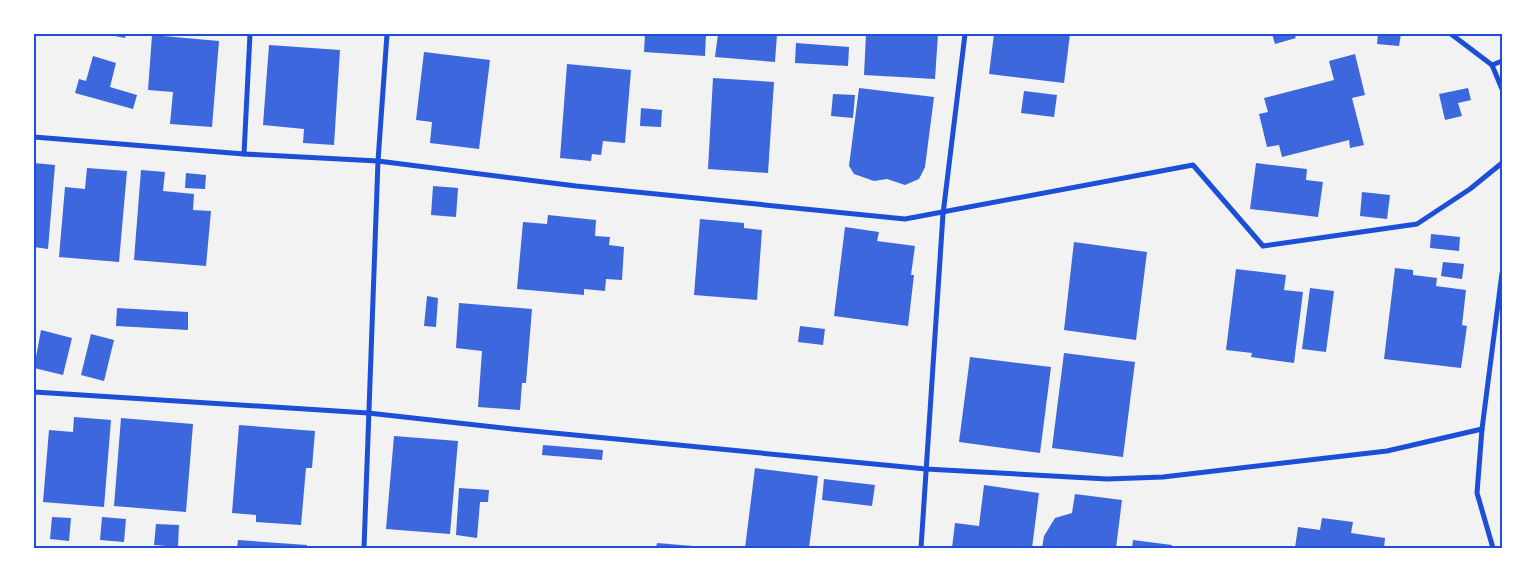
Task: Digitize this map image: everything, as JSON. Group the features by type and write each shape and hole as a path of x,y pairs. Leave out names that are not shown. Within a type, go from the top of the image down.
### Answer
{"street":[{"path":"244,154 250,34"},
{"path":"364,548 378,161 387,34"},
{"path":"921,548 943,214 965,34"},
{"path":"1451,34 1492,65 1502,89"},
{"path":"1492,65 1502,61"},
{"path":"34,137 244,154 378,161 586,187 905,219 943,214 1193,165 1263,246 1417,224 1470,189 1502,163"},
{"path":"1493,548 1477,493 1482,430 1502,273"},
{"path":"34,392 368,413 512,429 926,469 1107,479 1163,477 1388,451 1482,430"}],"building":[{"path":"104,34 126,34 125,38"},
{"path":"645,34 706,34 705,56 644,52"},
{"path":"718,34 777,34 775,62 715,57"},
{"path":"866,34 938,34 935,79 864,75"},
{"path":"994,34 1070,34 1064,83 989,74"},
{"path":"1272,34 1294,34 1296,38 1275,44"},
{"path":"1378,34 1401,34 1399,46 1377,44"},
{"path":"152,35 219,41 212,127 170,124 173,92 148,90"},
{"path":"796,43 849,47 848,66 795,63"},
{"path":"269,45 340,50 334,145 303,143 304,129 263,125"},
{"path":"424,52 490,60 479,149 430,143 432,122 416,120"},
{"path":"1355,54 1365,95 1352,98 1364,145 1350,148 1349,140 1282,157 1279,145 1267,147 1259,114 1268,112 1264,98 1334,80 1329,61"},
{"path":"93,56 116,63 110,87 137,95 133,109 75,93 79,79 86,81"},
{"path":"567,64 631,70 625,143 603,141 601,155 592,154 591,161 560,158"},
{"path":"713,78 774,82 768,173 708,169"},
{"path":"859,88 934,97 925,167 919,179 905,185 887,179 874,181 854,174 849,166"},
{"path":"1468,88 1471,100 1458,103 1462,116 1445,120 1439,94"},
{"path":"1024,91 1057,95 1054,117 1021,113"},
{"path":"833,94 855,95 853,118 831,116"},
{"path":"641,108 662,110 661,127 640,126"},
{"path":"34,163 55,165 48,249 34,247"},
{"path":"1256,163 1307,169 1306,180 1323,182 1318,217 1250,209"},
{"path":"87,168 127,171 119,262 59,257 65,187 85,189"},
{"path":"141,170 165,172 163,191 194,194 193,210 211,211 206,266 134,260"},
{"path":"186,173 206,175 205,189 185,188"},
{"path":"433,186 458,188 456,217 431,215"},
{"path":"1362,192 1390,195 1387,219 1360,216"},
{"path":"548,215 596,220 595,236 610,237 609,245 624,247 622,280 606,279 605,291 584,289 584,295 517,289 523,222 547,224"},
{"path":"700,219 744,223 744,228 762,230 757,300 694,295"},
{"path":"845,227 879,232 877,241 915,246 911,275 914,275 908,326 834,316"},
{"path":"1431,234 1460,237 1459,251 1430,248"},
{"path":"1074,242 1147,252 1136,340 1064,330"},
{"path":"1443,262 1464,264 1462,279 1441,276"},
{"path":"1395,268 1413,270 1413,275 1437,278 1436,286 1466,290 1462,325 1467,326 1461,368 1384,359"},
{"path":"1236,269 1286,275 1284,290 1303,292 1294,363 1251,357 1252,353 1226,350"},
{"path":"1310,288 1334,291 1326,352 1302,349"},
{"path":"427,296 438,298 436,327 424,326"},
{"path":"459,303 532,309 526,383 522,383 520,410 478,407 482,351 456,348"},
{"path":"117,308 188,312 188,330 116,326"},
{"path":"800,326 825,329 823,345 798,342"},
{"path":"41,330 72,338 63,375 34,368"},
{"path":"91,334 114,340 104,381 81,375"},
{"path":"1064,353 1135,362 1123,457 1052,448"},
{"path":"970,357 1051,367 1040,453 959,442"},
{"path":"74,417 111,420 104,507 43,502 49,430 73,432"},
{"path":"121,418 193,424 186,512 114,506"},
{"path":"239,425 315,431 312,468 306,468 301,525 256,522 256,515 232,513"},
{"path":"394,436 458,441 450,534 386,529"},
{"path":"543,445 603,450 602,460 542,455"},
{"path":"755,468 818,476 809,548 745,548"},
{"path":"824,479 875,485 872,506 822,500"},
{"path":"984,485 1039,493 1032,548 952,548 955,523 979,526"},
{"path":"459,488 489,490 488,502 480,502 477,538 456,535"},
{"path":"1075,494 1122,500 1116,548 1042,548 1044,536 1055,518 1072,513"},
{"path":"52,517 71,518 69,541 50,539"},
{"path":"102,517 126,519 124,542 100,540"},
{"path":"1322,518 1353,522 1351,533 1385,538 1384,548 1295,548 1298,527 1320,530"},
{"path":"156,524 179,525 178,547 154,545"},
{"path":"238,540 307,545 307,548 237,548"},
{"path":"1133,540 1172,545 1172,548 1132,548"},
{"path":"657,543 705,547 705,548 656,548"}]}
